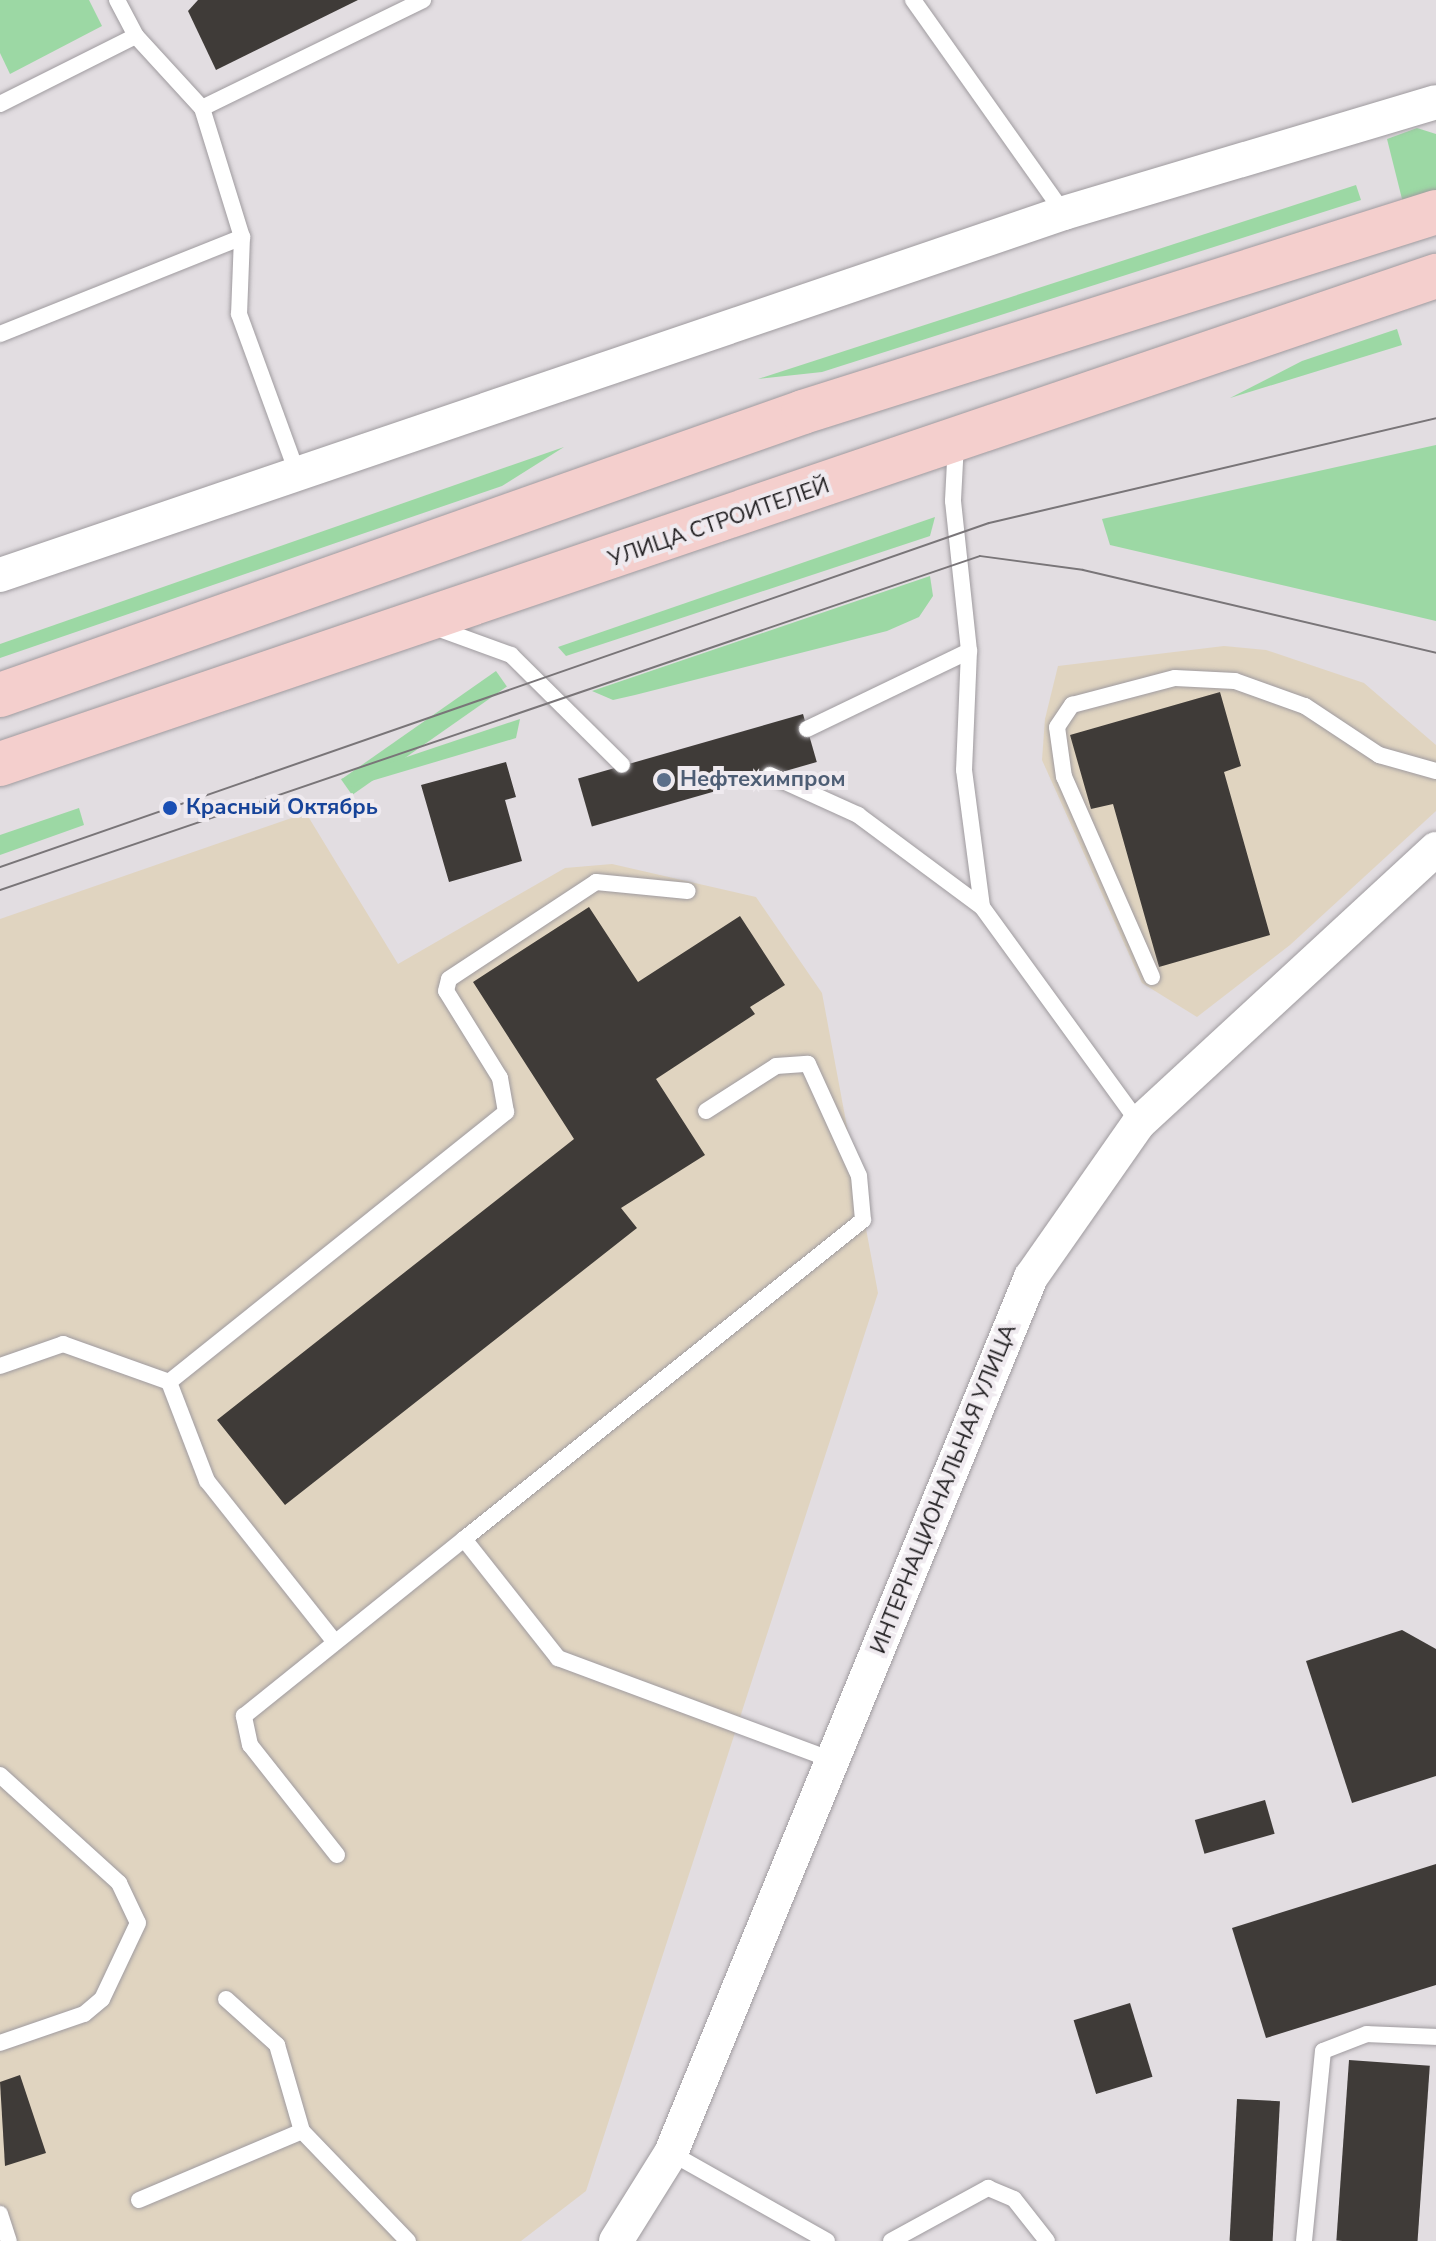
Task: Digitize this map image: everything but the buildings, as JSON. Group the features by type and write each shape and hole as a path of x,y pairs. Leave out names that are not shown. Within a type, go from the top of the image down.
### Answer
{"main road":[{"path":"0,695 803,412 1436,212"},
{"name":"УЛИЦА СТРОИТЕЛЕЙ","path":"0,764 425,624 1436,276"}],"street":[{"path":"0,575 296,470 1064,213 1436,102"},
{"name":"ИНТЕРНАЦИОНАЛЬНАЯ УЛИЦА","path":"616,2241 671,2153 1031,1277 1139,1123 1436,849"}],"lane":[{"path":"117,0 136,36 202,108 242,237 239,314 296,470"},
{"path":"202,108 423,0"},
{"path":"913,0 1064,213"},
{"path":"0,104 136,36"},
{"path":"0,334 242,237"},
{"path":"956,441 953,501 969,651 964,770 982,907"},
{"path":"425,624 511,655 595,745 622,765"},
{"path":"807,729 969,651"},
{"path":"1152,977 1064,777 1057,727 1072,705 1175,678 1235,681 1305,706 1379,755 1436,771"},
{"path":"770,775 858,815 982,907 1139,1123"},
{"path":"169,1382 506,1112 500,1078 451,1003 449,979 596,882 688,891"},
{"path":"337,1855 242,1730 257,1701 863,1220 859,1176 808,1064 776,1066 706,1111"},
{"path":"0,1366 35,1348 63,1344 169,1382 207,1481 334,1641"},
{"path":"464,1539 558,1658 833,1760"},
{"path":"0,1775 119,1883 138,1923 102,1999 84,2014 0,2043"},
{"path":"226,1999 277,2045 302,2131 405,2240"},
{"path":"1304,2241 1323,2051 1367,2034 1436,2037"},
{"path":"139,2200 302,2131"},
{"path":"671,2153 827,2241"},
{"path":"891,2241 988,2188 1014,2199 1047,2241"},
{"path":"0,2214 9,2241"}],"shaded area":[{"path":"1224,646 1266,650 1364,683 1436,745 1436,811 1290,945 1197,1017 1142,983 1042,760 1045,719 1058,666"},
{"path":"306,813 398,964 565,868 612,864 756,897 822,993 878,1293 586,2191 521,2241 0,2241 0,919"}],"green space":[{"path":"0,0 89,0 102,26 10,74 0,53"},
{"path":"1417,128 1436,134 1436,193 1403,203 1387,139"},
{"path":"1356,185 1361,200 822,372 758,379"},
{"path":"1397,329 1402,345 1230,398 1302,361"},
{"path":"1436,445 1436,621 1110,545 1102,519"},
{"path":"564,447 502,486 0,658 0,644"},
{"path":"935,517 930,536 566,656 558,647"},
{"path":"930,576 933,596 919,617 887,631 613,700 592,691"},
{"path":"496,671 507,687 352,795 341,779"},
{"path":"520,719 516,738 351,787 341,779"},
{"path":"79,808 84,825 0,855 0,835"}],"tram line":[{"path":"0,867 989,523 1436,418"},
{"path":"0,890 980,556 1083,570 1436,653"}],"place":[{"name":"Нефтехимпром","path":"664,780"},
{"name":"Красный Октябрь","path":"170,808"}]}
